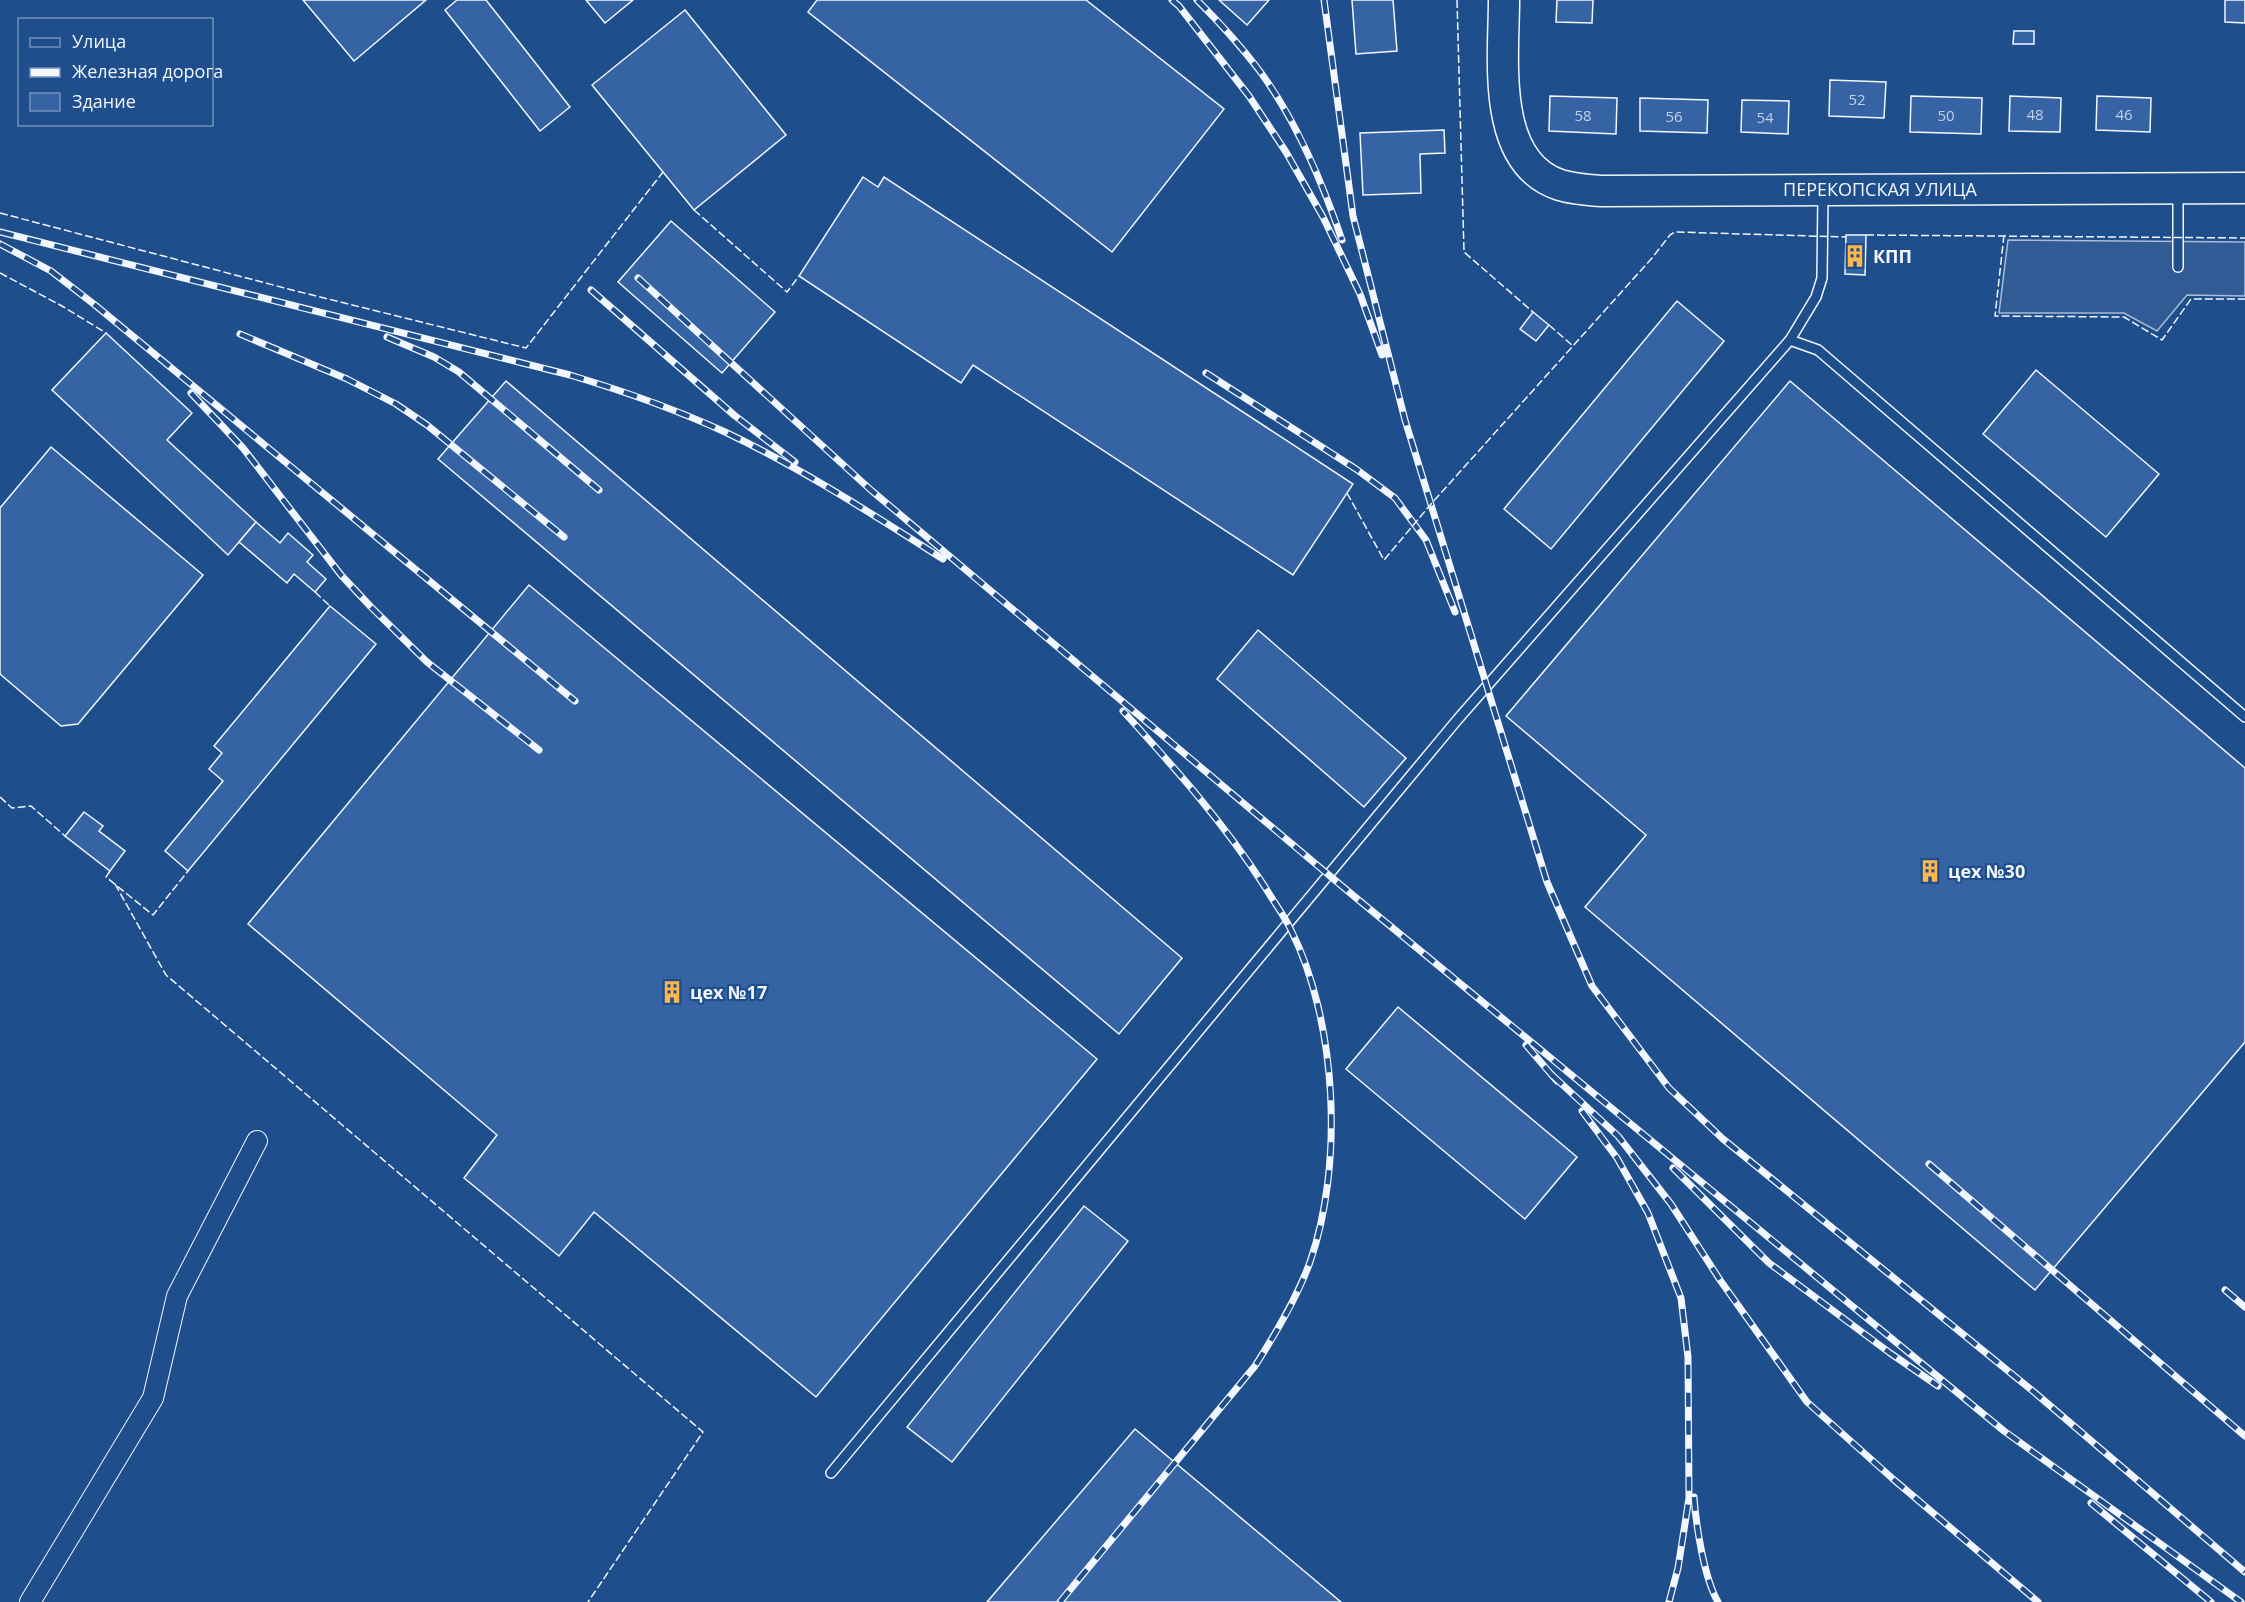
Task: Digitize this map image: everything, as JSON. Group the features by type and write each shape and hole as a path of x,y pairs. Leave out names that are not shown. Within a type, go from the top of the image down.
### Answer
{"main road":[{"name":"ПЕРЕКОПСКАЯ УЛИЦА","path":"1504,0 1505,106 1511,133 1525,158 1537,171 1558,185 1601,191 2245,188"}],"street":[{"path":"30,1602 153,1398 177,1296 257,1141"}],"lane":[{"path":"2178,188 2178,267"},
{"path":"831,1473 1458,719 1790,340 1816,297 1822,278 1823,189"},
{"path":"1790,340 1818,350 2245,717"}],"shaded area":[{"path":"2008,240 2245,242 2245,296 2187,295 2157,331 2124,313 1999,313"}],"building":[{"path":"303,0 426,0 354,61"},
{"path":"457,0 486,0 570,107 540,131 445,10"},
{"path":"586,0 633,0 605,23"},
{"path":"817,0 1086,0 1224,109 1112,252 808,12"},
{"path":"1219,0 1269,0 1247,25"},
{"path":"1352,0 1393,0 1397,51 1356,54"},
{"path":"1557,0 1593,0 1592,23 1556,22"},
{"path":"2225,0 2245,0 2245,23 2225,22"},
{"path":"685,10 786,135 694,210 592,85"},
{"path":"2014,31 2034,31 2034,44 2013,44"},
{"path":"1830,80 1886,82 1884,118 1829,116"},
{"path":"1550,96 1617,98 1616,134 1549,131"},
{"path":"1911,96 1982,98 1981,134 1910,132"},
{"path":"2010,96 2061,98 2060,132 2009,131"},
{"path":"2097,96 2151,98 2150,132 2096,130"},
{"path":"1640,98 1708,100 1707,133 1640,131"},
{"path":"1742,100 1789,101 1788,134 1741,132"},
{"path":"1444,130 1445,153 1420,154 1421,193 1363,195 1360,133"},
{"path":"863,177 878,187 884,177 1353,484 1293,575 973,365 961,383 799,276"},
{"path":"671,221 775,312 722,373 618,282"},
{"name":"КПП","path":"1846,235 1866,235 1865,275 1845,274"},
{"path":"1677,301 1724,341 1551,549 1504,509"},
{"path":"1533,312 1549,325 1536,341 1520,329"},
{"path":"106,333 192,413 167,440 256,522 228,555 52,390"},
{"path":"2036,370 2159,474 2106,537 1983,434"},
{"path":"506,381 1182,958 1119,1034 438,459"},
{"name":"цех №30","path":"1790,381 2245,768 2245,1042 2035,1290 1585,907 1646,835 1506,716"},
{"path":"51,447 203,575 78,724 61,726 0,674 0,508"},
{"path":"256,522 280,543 288,533 313,555 307,562 326,579 315,592 294,574 287,583 239,542"},
{"name":"цех №17","path":"529,585 1097,1059 816,1397 594,1212 559,1256 464,1178 497,1135 248,924"},
{"path":"330,606 376,644 188,871 165,851 223,781 209,769 222,753 214,746"},
{"path":"1258,630 1406,758 1364,807 1217,679"},
{"path":"84,812 103,826 99,831 125,851 110,871 65,836"},
{"path":"1398,1007 1577,1157 1525,1219 1346,1069"},
{"path":"1084,1206 1128,1241 952,1462 907,1427"},
{"path":"1135,1429 1341,1602 987,1602"}],"railway":[{"path":"1172,0 1249,96 1286,152 1323,217 1360,294 1382,355"},
{"path":"1197,0 1252,61 1285,109 1317,173 1342,240"},
{"path":"1324,0 1353,216 1405,420 1547,882 1592,986 1669,1088 1723,1139 2034,1392 2245,1572"},
{"path":"0,232 570,375 629,394 687,416 753,446 836,492 943,559"},
{"path":"0,244 51,271 95,305 575,701"},
{"path":"638,278 872,491 1355,897 2004,1431 2241,1602"},
{"path":"591,290 734,415 795,462"},
{"path":"240,334 347,379 396,404 427,425 564,537"},
{"path":"387,337 434,357 459,372 599,490"},
{"path":"1206,373 1356,469 1395,498 1426,540 1455,612"},
{"path":"191,393 243,448 341,575 371,607 427,662 539,750"},
{"path":"1060,1602 1255,1366 1278,1328 1305,1275 1321,1223 1328,1182 1331,1094 1326,1050 1318,1007 1306,967 1291,930 1249,863 1216,818 1123,711"},
{"path":"1526,1045 1557,1081"},
{"path":"1552,1075 1618,1136 1671,1204 1720,1280 1807,1402 1893,1479 2038,1602"},
{"path":"1582,1111 1617,1158 1648,1213 1681,1298 1688,1357 1689,1498 1678,1568 1669,1602"},
{"path":"1929,1164 2245,1436"},
{"path":"1673,1168 1769,1263 1938,1386"},
{"path":"2225,1290 2245,1307"},
{"path":"1694,1497 1705,1566 1718,1602"},
{"path":"2091,1503 2211,1602"}],"fence":[{"path":"1457,0 1464,252 1533,312"},
{"path":"0,213 296,291 526,348 663,172"},
{"path":"694,210 787,292 799,276"},
{"path":"1347,493 1384,560 1431,504 1675,232 1846,237"},
{"path":"1866,235 2245,238"},
{"path":"2004,235 1995,316 2124,317 2162,340 2191,299 2245,299"},
{"path":"0,273 62,306 106,333"},
{"path":"1549,325 1573,346"},
{"path":"315,592 330,606"},
{"path":"0,797 12,808 31,806 65,836"},
{"path":"110,871 106,877 153,915 188,871"},
{"path":"115,884 166,975 703,1432 588,1602"}],"place":[{"name":"КПП","path":"1855,256"},
{"name":"цех №30","path":"1930,871"},
{"name":"цех №17","path":"672,992"}]}
